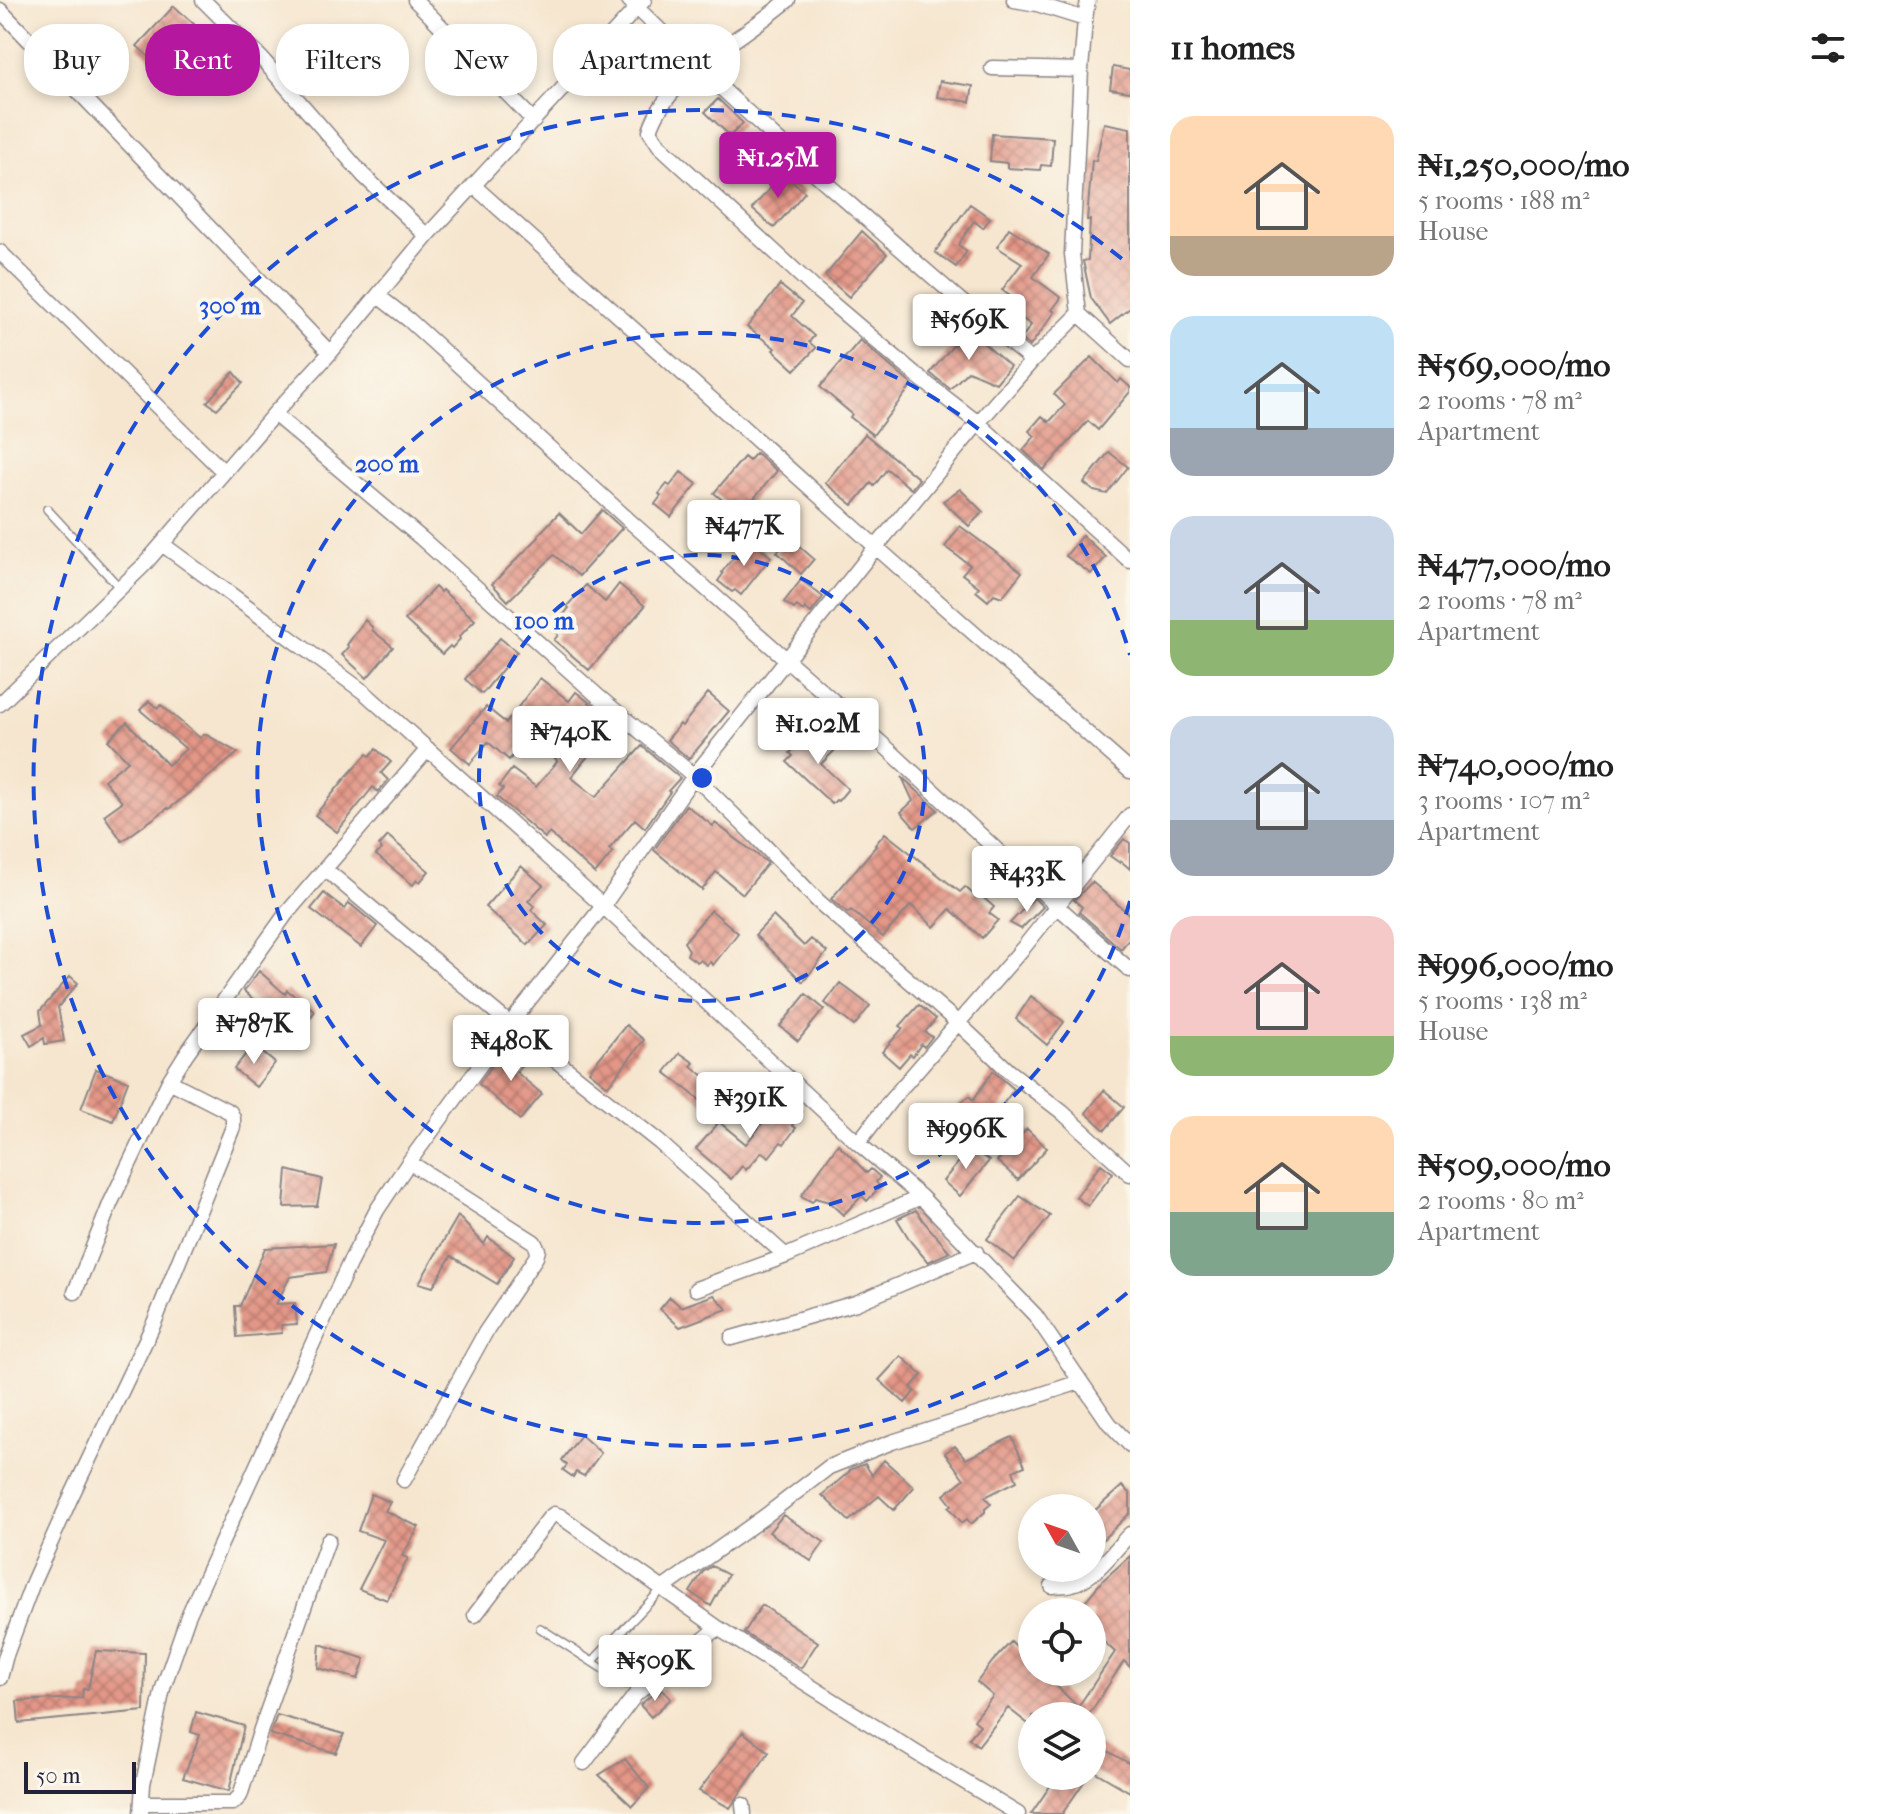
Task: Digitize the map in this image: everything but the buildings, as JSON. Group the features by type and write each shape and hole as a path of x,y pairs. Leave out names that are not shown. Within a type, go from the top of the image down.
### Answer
{"street":[{"path":"203,0 262,59 363,175 427,236"},
{"path":"415,0 534,121"},
{"path":"740,37 788,0"},
{"path":"1014,0 1085,19"},
{"path":"1088,0 1081,70 1072,254 1079,314 1130,360"},
{"path":"0,704 162,544 330,353 427,236 534,121 636,3 657,24"},
{"path":"0,10 330,353"},
{"path":"992,68 1081,70"},
{"path":"670,96 654,117 650,131 659,145 814,288 978,423 1130,561"},
{"path":"731,96 938,283 1032,361"},
{"path":"474,186 1130,771"},
{"path":"0,252 224,472"},
{"path":"378,296 409,320 633,524 889,750 1130,970"},
{"path":"328,1540 240,1796 233,1803 142,1809 143,1784 163,1688 188,1616 349,1264 377,1210 510,1024 603,906 694,776 978,423 1032,361 1079,314"},
{"path":"274,414 694,776 819,902 1130,1174"},
{"path":"162,544 365,693 921,1197 1035,1315 1109,1423 1130,1445"},
{"path":"75,1292 111,1202 169,1081 199,1033 286,914 428,749"},
{"path":"858,1143 1130,815"},
{"path":"325,869 510,1024 659,1142 786,1256"},
{"path":"0,1678 33,1582 154,1323 233,1127 230,1112 169,1081"},
{"path":"404,1480 485,1333 538,1250 534,1242 409,1162"},
{"path":"696,1289 786,1256 921,1197"},
{"path":"732,1338 856,1303 976,1252"},
{"path":"662,1589 829,1467 892,1442 1080,1382"},
{"path":"475,1615 550,1517 554,1514 560,1516 718,1628 1018,1814"},
{"path":"1052,1586 1072,1584 1086,1577 1130,1534"},
{"path":"584,1763 636,1694 718,1628"}],"lane":[{"path":"47,509 120,588"},
{"path":"592,1662 662,1589"},
{"path":"540,1628 626,1684"}]}
